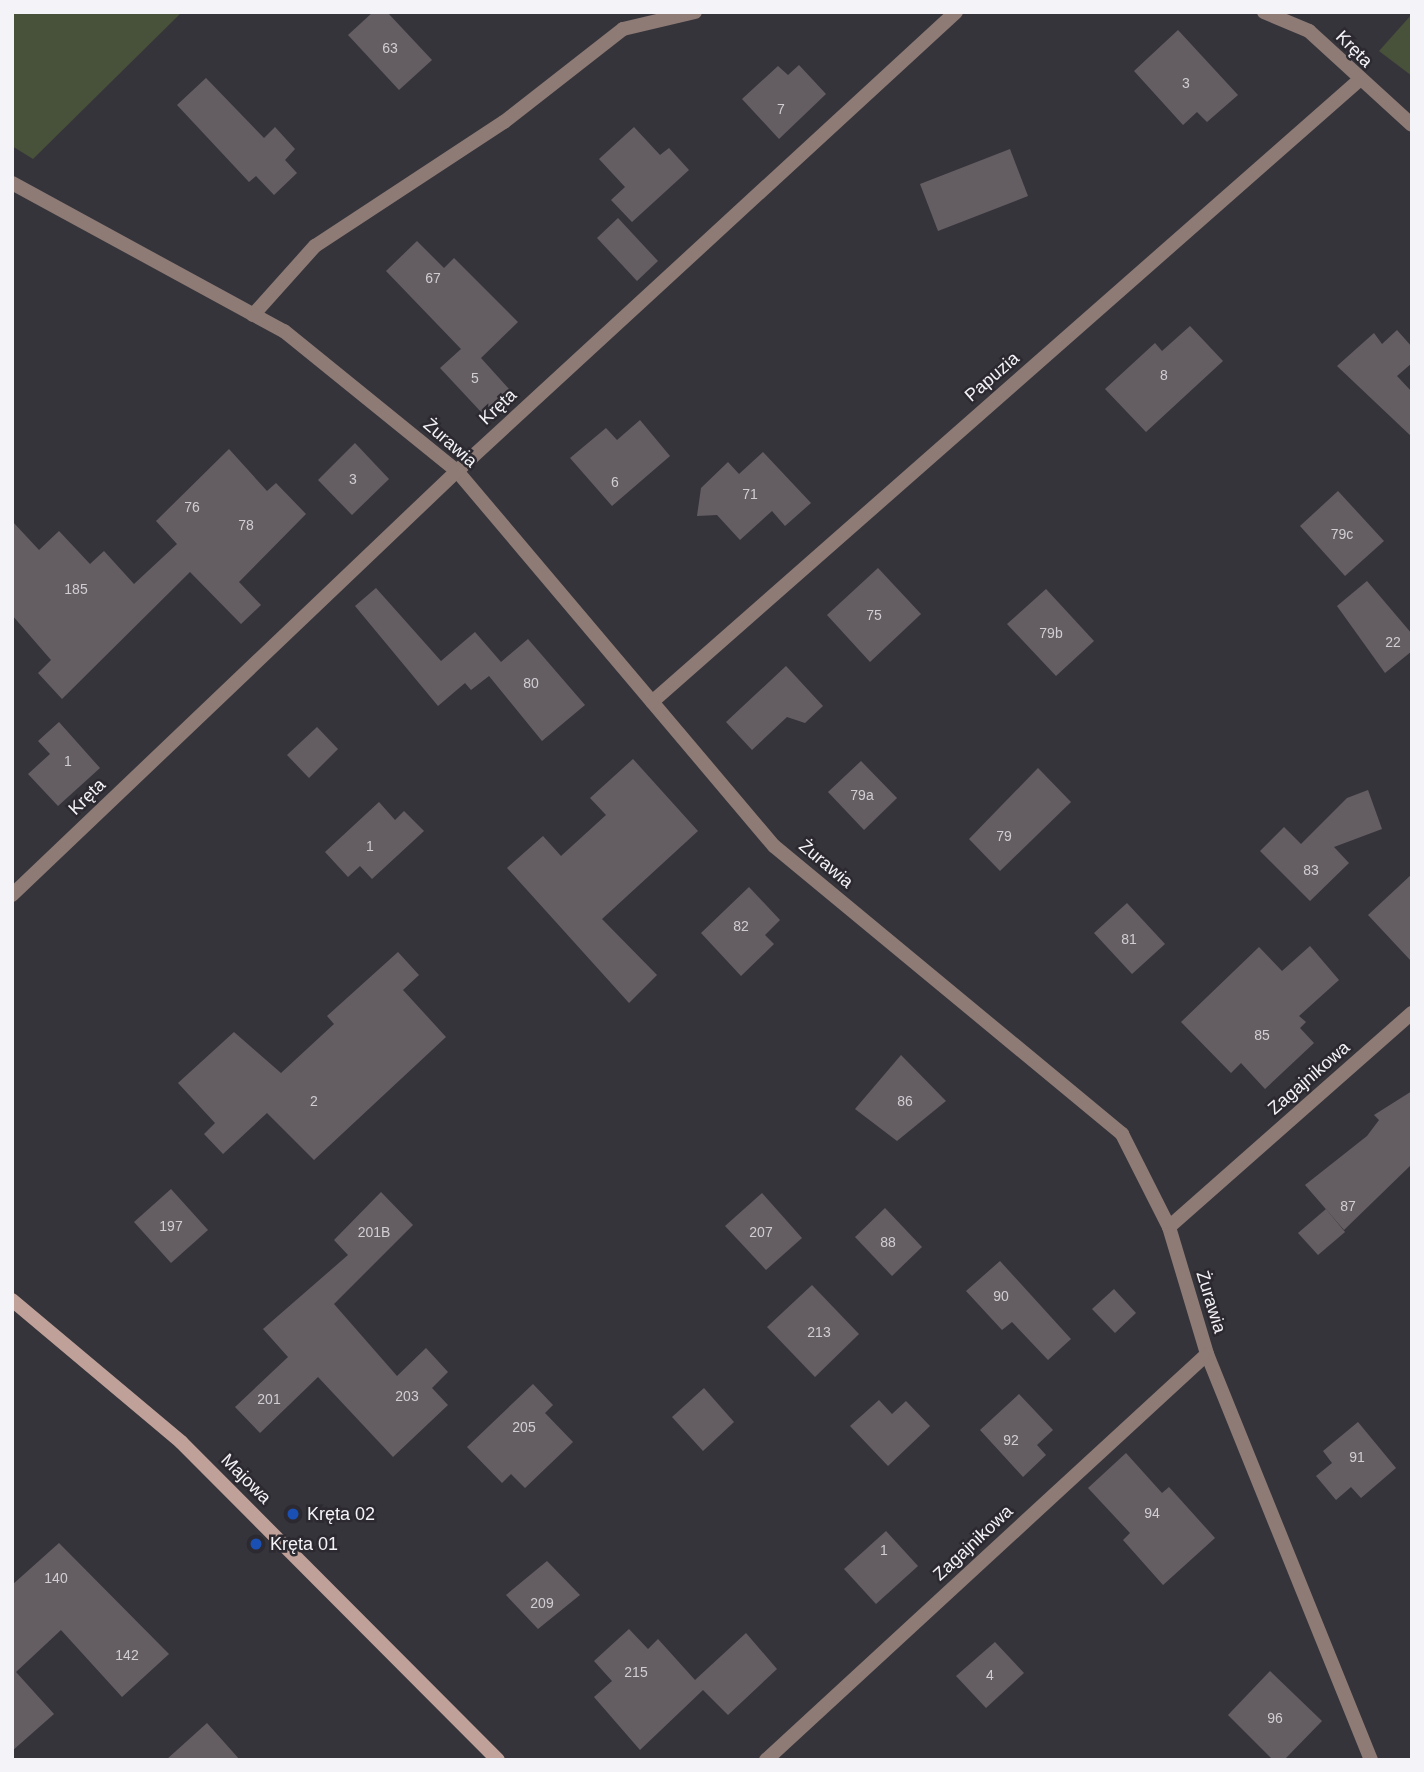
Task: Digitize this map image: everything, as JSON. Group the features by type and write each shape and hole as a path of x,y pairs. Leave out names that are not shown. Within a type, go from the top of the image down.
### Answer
{"street":[{"path":"253,315 315,246 504,122 623,29 695,12"},
{"name":"Kręta","path":"12,895 457,471 956,12"},
{"name":"Kręta","path":"1264,12 1309,31 1358,81 1412,125"},
{"name":"Papuzia","path":"652,702 1358,81"},
{"name":"Żurawia","path":"12,183 284,331 457,471 774,846 1122,1134 1168,1227 1207,1354 1371,1760"},
{"name":"Zagajnikowa","path":"1168,1227 1412,1013"},
{"name":"Majowa","path":"12,1300 181,1442 498,1760"},
{"name":"Zagajnikowa","path":"766,1760 1207,1354"}],"green space":[{"path":"12,12 182,12 33,159 12,146"},
{"path":"1412,14 1412,76 1379,51"}],"building":[{"path":"373,12 387,12 432,60 399,90 348,35"},
{"path":"1178,30 1238,95 1207,122 1197,112 1183,125 1134,71"},
{"path":"799,65 826,94 779,139 742,99 778,66 788,75"},
{"path":"206,78 264,138 275,127 295,149 285,160 297,173 274,195 256,176 249,182 177,105"},
{"path":"634,127 660,155 669,148 689,170 632,222 611,200 625,187 599,159"},
{"path":"1010,149 1028,196 938,231 920,184"},
{"path":"618,218 658,261 637,281 597,238"},
{"path":"417,241 444,268 454,258 518,322 481,358 509,389 482,413 440,368 461,349 386,271"},
{"path":"1190,326 1223,361 1146,432 1105,389 1155,343 1162,351"},
{"path":"1397,330 1412,347 1412,363 1397,376 1412,392 1412,437 1337,366 1374,333 1382,344"},
{"path":"640,420 670,456 612,506 570,458 606,428 617,440"},
{"path":"355,443 389,479 352,515 318,480"},
{"path":"229,449 267,491 276,483 306,514 239,582 261,605 241,624 190,572 62,699 38,673 51,660 12,615 12,521 39,550 59,531 90,564 104,551 134,584 177,544 156,521"},
{"path":"763,452 811,503 785,526 772,511 740,540 717,515 697,516 701,488 728,462 739,474"},
{"path":"1338,491 1384,541 1345,576 1300,526"},
{"path":"878,568 921,614 870,662 827,615"},
{"path":"1367,581 1412,634 1412,651 1385,673 1337,606"},
{"path":"376,588 441,661 475,632 501,662 528,639 585,705 542,741 489,676 471,690 465,683 438,706 355,606"},
{"path":"1046,589 1094,641 1056,676 1007,624"},
{"path":"786,666 823,706 805,723 787,717 752,750 726,722"},
{"path":"59,722 100,768 58,806 28,774 50,754 38,741"},
{"path":"317,727 338,749 309,778 287,755"},
{"path":"633,759 698,831 602,919 657,975 629,1003 507,868 543,836 561,856 606,815 590,798"},
{"path":"861,761 897,798 864,830 828,792"},
{"path":"1038,768 1071,802 1000,871 969,839"},
{"path":"1368,790 1382,829 1334,847 1349,863 1310,901 1260,851 1284,827 1301,844 1347,798"},
{"path":"379,802 395,820 404,811 424,831 372,879 360,866 348,877 325,852"},
{"path":"1412,874 1412,962 1368,915"},
{"path":"749,887 780,920 765,935 774,944 741,976 701,933"},
{"path":"1127,903 1165,944 1132,974 1094,933"},
{"path":"1310,946 1339,980 1299,1016 1306,1022 1300,1028 1314,1043 1265,1089 1241,1063 1231,1073 1181,1022 1259,947 1282,971"},
{"path":"398,952 419,975 403,990 446,1037 314,1160 267,1113 223,1154 204,1134 215,1123 178,1083 234,1032 281,1073 334,1024 327,1016"},
{"path":"901,1055 946,1101 897,1141 855,1109"},
{"path":"1412,1091 1412,1164 1344,1230 1305,1185 1367,1136 1379,1120 1374,1115"},
{"path":"171,1189 208,1230 171,1263 134,1222"},
{"path":"381,1192 413,1225 334,1304 397,1376 426,1348 448,1372 432,1388 448,1405 393,1457 318,1377 260,1433 235,1407 288,1357 263,1329 348,1255 334,1240"},
{"path":"762,1193 802,1238 766,1270 725,1226"},
{"path":"885,1208 922,1247 892,1276 855,1237"},
{"path":"1326,1209 1345,1232 1318,1255 1298,1233"},
{"path":"1000,1261 1071,1339 1048,1360 1012,1322 1002,1330 966,1291"},
{"path":"812,1285 859,1334 815,1377 767,1327"},
{"path":"1114,1289 1136,1313 1115,1333 1092,1309"},
{"path":"533,1384 553,1405 545,1413 573,1442 525,1488 511,1474 502,1483 467,1447"},
{"path":"704,1388 734,1422 703,1451 672,1417"},
{"path":"1019,1394 1053,1430 1037,1445 1046,1455 1023,1477 980,1430"},
{"path":"879,1400 892,1414 906,1401 930,1426 888,1466 850,1426"},
{"path":"1358,1422 1396,1468 1361,1498 1351,1487 1336,1500 1316,1476 1332,1463 1323,1451"},
{"path":"1126,1453 1162,1493 1169,1487 1215,1538 1163,1585 1123,1540 1130,1533 1088,1488"},
{"path":"886,1531 918,1566 876,1604 844,1569"},
{"path":"59,1543 169,1654 122,1697 61,1630 16,1672 54,1714 12,1751 12,1585"},
{"path":"547,1561 580,1595 538,1629 506,1595"},
{"path":"629,1629 648,1649 658,1639 695,1680 746,1633 777,1669 728,1715 703,1690 640,1750 594,1697 612,1681 594,1661"},
{"path":"995,1642 1024,1673 986,1708 956,1676"},
{"path":"1270,1671 1322,1721 1284,1760 1273,1760 1228,1715"},
{"path":"207,1723 240,1760 166,1760"}],"place":[{"name":"Kręta 02","path":"293,1514"},
{"name":"Kręta 01","path":"256,1544"}]}
